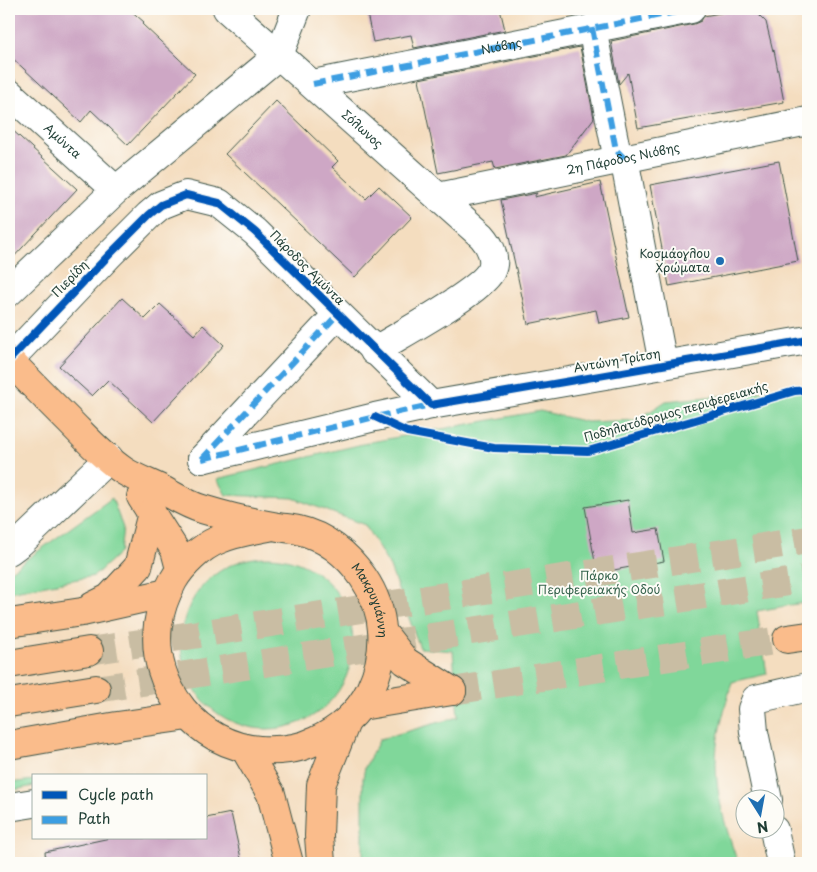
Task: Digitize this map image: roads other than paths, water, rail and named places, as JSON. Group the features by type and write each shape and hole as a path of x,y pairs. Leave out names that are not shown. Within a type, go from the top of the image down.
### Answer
{"main road":[{"name":"Μακρυγιάννη","path":"9,360 90,443 116,465 199,508 273,526 301,530 323,540 354,563 372,590 381,619 383,633 378,672 354,714 321,785 319,836 321,863"},
{"name":"Μακρυγιάννη","path":"116,465 152,513 175,550 180,570"},
{"path":"82,612 108,598 138,566 152,513"},
{"name":"Μακρυγιάννη","path":"273,526 216,540 193,557 180,570 167,593 158,625 158,658 169,689 188,716 201,728 217,738 245,749 277,751 302,747 326,736 354,714"},
{"path":"9,623 82,612 167,593"},
{"path":"354,714 452,691 405,661 383,633"},
{"path":"9,664 89,651"},
{"path":"9,703 96,689"},
{"path":"9,745 188,716"},
{"path":"245,749 271,794 289,863"}],"street":[{"name":"Σόλωνος","path":"227,9 313,84 489,244 493,263 491,271 482,282 459,299 374,351"},
{"path":"9,292 116,190 279,55 297,9"},
{"name":"Νιόβης","path":"313,84 691,9"},
{"path":"592,28 616,150 624,158 663,364"},
{"name":"Αμύντα","path":"9,93 116,190"},
{"name":"2η Πάροδος Νιόβης","path":"438,197 808,121"},
{"name":"Πάροδος Αμύντα","path":"149,215 161,205 186,196 219,203 255,232 431,406"},
{"name":"Πιερίδη","path":"9,360 149,215"},
{"name":"Αντώνη Τρίτση","path":"337,315 202,459 431,406 808,340"},
{"path":"9,551 116,465"},
{"path":"766,790 754,732 752,709 756,700 808,686"},
{"path":"9,807 32,803"},
{"path":"776,840 781,863"}],"tunnel":[{"path":"89,651 808,540"},
{"path":"96,689 808,579"},
{"path":"452,691 787,639"}],"place":[{"name":"Κοσμάογλου Χρώματα","path":"720,261"}],"park label":[{"name":"Πάρκο Περιφερειακής Οδού","path":"599,583"}]}
